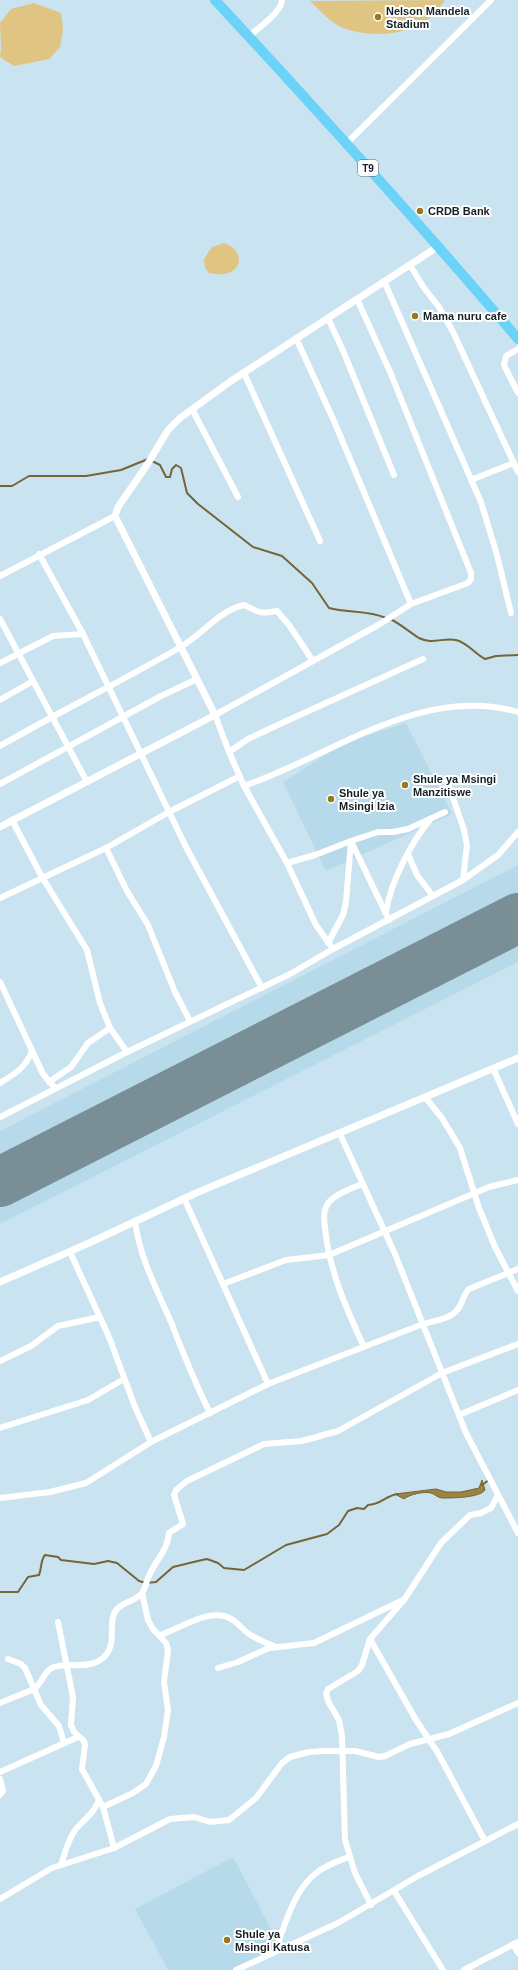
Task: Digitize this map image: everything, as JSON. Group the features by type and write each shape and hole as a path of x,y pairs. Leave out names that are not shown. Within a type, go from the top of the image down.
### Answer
{"highway":[{"name":"T9","path":"215,0 439,246 518,339"}],"street":[{"path":"248,37 276,13 281,7 282,0"},
{"path":"346,143 491,0"},
{"path":"0,576 39,554 115,516 118,507 147,465 168,430 192,409 244,372 439,246"},
{"path":"410,265 451,327 516,467 471,480"},
{"path":"384,281 481,502 498,555 511,613"},
{"path":"0,827 215,715 380,624 411,604 468,583 471,579 472,573 392,374 356,299"},
{"path":"328,318 394,475"},
{"path":"296,338 334,421 411,604"},
{"path":"518,349 506,356 504,365 518,393"},
{"path":"244,372 320,541"},
{"path":"192,409 238,497"},
{"path":"115,516 215,715 244,786 287,863 316,925 333,949"},
{"path":"39,554 83,634 169,812 262,988"},
{"path":"0,746 108,685 181,647 209,624 238,606 244,605 264,614 277,611 281,614 313,661"},
{"path":"0,619 87,782"},
{"path":"0,663 53,636 83,634"},
{"path":"229,752 248,740 282,723 423,659"},
{"path":"0,784 123,716 197,679"},
{"path":"0,700 33,681"},
{"path":"244,786 268,777 353,737 432,710 479,706 496,707 518,712"},
{"path":"0,898 106,848 169,812 240,776"},
{"path":"447,780 468,845 463,880"},
{"path":"287,863 315,855 378,832 399,831 445,812"},
{"path":"386,913 392,891 408,854 431,818"},
{"path":"12,820 42,877 87,950 100,1004 110,1028 127,1052"},
{"path":"0,1117 127,1052 262,988 463,880 498,855 518,832"},
{"path":"351,841 390,920"},
{"path":"328,943 343,915 346,902 351,841"},
{"path":"106,848 127,891 148,925 175,992 190,1021"},
{"path":"408,854 417,875 433,896"},
{"path":"0,982 32,1051 49,1082 55,1088"},
{"path":"49,1082 71,1067 88,1043 110,1028"},
{"path":"0,1083 20,1070 26,1064 32,1051"},
{"path":"0,1282 70,1252 184,1198 340,1134 425,1096 518,1058"},
{"path":"493,1068 518,1124"},
{"path":"425,1096 442,1118 460,1148 474,1194 495,1247 507,1273 518,1291"},
{"path":"340,1134 384,1233 395,1254 459,1415 518,1533"},
{"path":"223,1284 286,1260 329,1255 384,1233 489,1187 518,1180"},
{"path":"362,1184 334,1198 326,1207 324,1214 329,1255 343,1301 364,1347"},
{"path":"184,1198 268,1384"},
{"path":"135,1221 140,1247 155,1286 189,1370 210,1413"},
{"path":"70,1252 109,1337 124,1380 151,1442"},
{"path":"0,1498 50,1492 86,1483 151,1442 268,1384 423,1324 441,1319 458,1310 465,1293 469,1290 518,1269"},
{"path":"0,1361 31,1346 58,1326 100,1317"},
{"path":"103,1808 142,1788 151,1779 164,1736 168,1703 164,1682 168,1650 166,1642 153,1629 148,1620 142,1593 149,1576 167,1544 169,1533 183,1524 174,1495 176,1490 187,1481 264,1444 302,1441 338,1431 442,1373 518,1344"},
{"path":"0,1428 88,1400 124,1380"},
{"path":"459,1415 518,1390"},
{"path":"371,1905 355,1873 349,1857 344,1826 343,1751 339,1720 329,1703 326,1694 328,1689 358,1671 362,1665 370,1639 404,1600 441,1543 470,1514 481,1513 491,1508 498,1495"},
{"path":"0,1703 34,1688 47,1671 66,1665 83,1666 95,1664 104,1657 110,1648 114,1616 117,1609 142,1593"},
{"path":"218,1668 238,1662 259,1651 276,1647 314,1643 404,1600"},
{"path":"160,1635 175,1631 203,1617 214,1615 225,1616 232,1619 250,1634 276,1647"},
{"path":"58,1622 74,1704 72,1725 78,1737 84,1741 85,1745 82,1769 100,1800 114,1848"},
{"path":"370,1639 416,1720 430,1739 485,1841"},
{"path":"8,1659 21,1664 25,1668 44,1709 56,1720 64,1743"},
{"path":"0,1900 42,1873 61,1864 114,1848 170,1820 194,1817 210,1822 229,1820 256,1798 282,1763 290,1757 309,1752 343,1751 379,1757 385,1756 410,1744 449,1734 518,1703"},
{"path":"0,1772 78,1737"},
{"path":"0,1779 3,1791 0,1795"},
{"path":"61,1864 75,1830 93,1813 100,1800"},
{"path":"236,1970 338,1923 518,1824"},
{"path":"275,1951 294,1904 306,1883 316,1873 330,1864 349,1857"},
{"path":"394,1891 443,1970"},
{"path":"464,1970 516,1943 518,1952"}],"shaded area":[{"name":"Nelson Mandela Stadium","path":"310,1 445,1 435,14 421,23 400,31 377,34 354,31 338,26"},
{"path":"34,3 61,13 63,29 60,47 49,59 14,66 0,57 0,23 11,9"},
{"path":"224,243 232,247 237,253 239,259 238,264 228,273 209,273 205,268 204,259 212,247"},
{"path":"406,723 452,814 326,871 283,782 344,743"},
{"path":"518,865 518,962 0,1224 0,1131"},
{"path":"482,1480 485,1490 482,1493 471,1496 442,1498 431,1493 420,1493 404,1499 395,1494 436,1489 446,1492 461,1492 479,1488"},
{"path":"233,1857 280,1946 234,1970 168,1970 135,1909"}],"waterway":[{"path":"0,486 12,486 29,476 86,476 121,470 148,459"},
{"path":"152,461 160,465 166,477 170,477 172,469 176,465 181,468 187,493 198,504 253,547 282,556 312,583 329,608 379,615 386,618"},
{"path":"390,619 424,640 433,641 451,639 460,641 485,659 496,656 518,655"},
{"path":"482,1485 490,1479"},
{"path":"0,1592 18,1592 28,1577 39,1575 42,1560 45,1555 58,1557 61,1560 94,1564 108,1561 117,1563 139,1581 146,1583 156,1582 173,1567 207,1559 218,1563 224,1568 244,1570 286,1545 327,1534 339,1525 348,1511 357,1508 364,1509 368,1505 373,1505 390,1496 398,1494"}],"runway":[{"path":"0,1182 518,918"}],"place":[{"name":"Nelson Mandela Stadium","path":"378,17"},
{"name":"CRDB Bank","path":"420,211"},
{"name":"Mama nuru cafe","path":"415,316"},
{"name":"Shule ya Msingi Manzitiswe","path":"405,785"},
{"name":"Shule ya Msingi Izia","path":"331,799"},
{"name":"Shule ya Msingi Katusa","path":"227,1940"}]}
